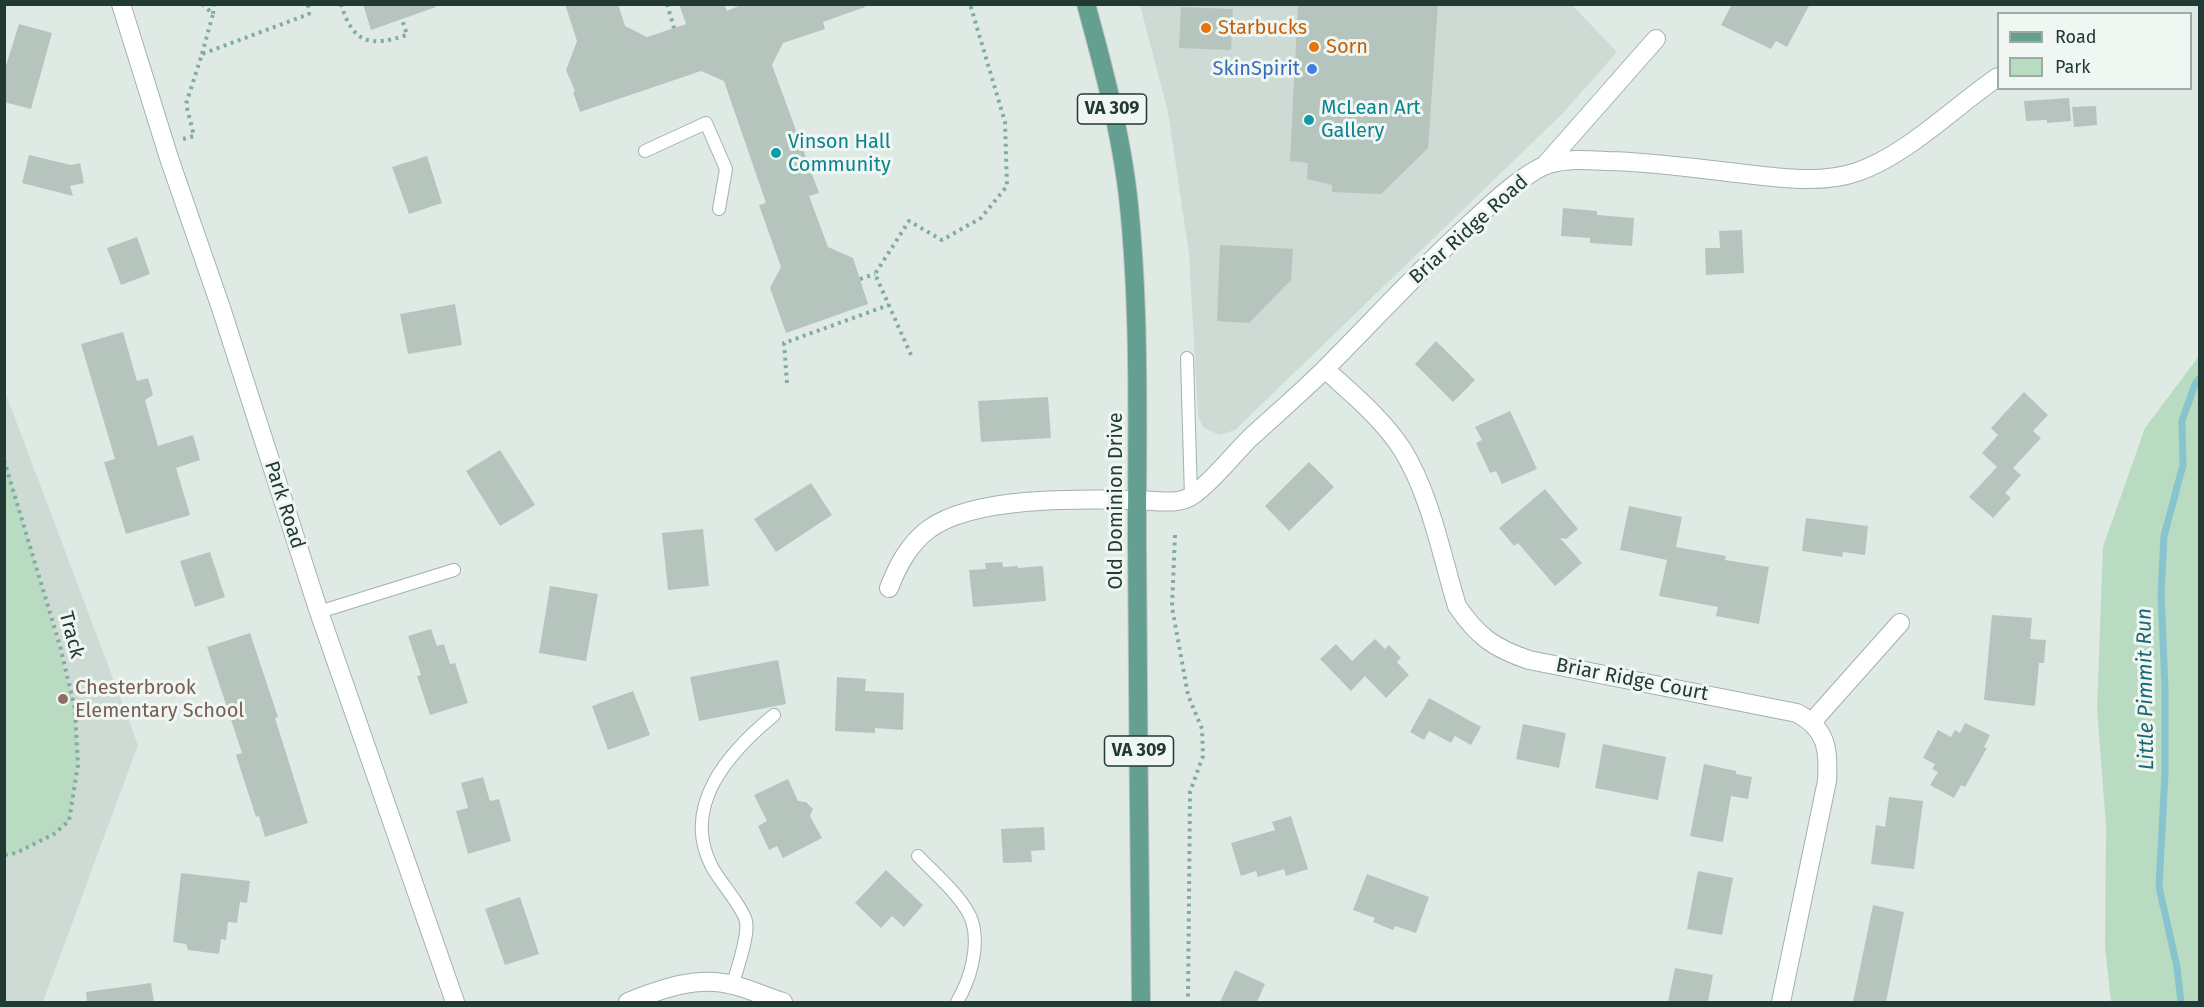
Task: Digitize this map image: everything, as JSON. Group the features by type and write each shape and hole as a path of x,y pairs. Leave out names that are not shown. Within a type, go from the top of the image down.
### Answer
{"main road":[{"name":"Old Dominion Drive","path":"1086,4 1117,130 1130,214 1139,383 1137,500 1141,1002"}],"street":[{"name":"Park Road","path":"121,4 165,146 221,308 319,612 455,1002"},
{"path":"1546,164 1656,39"},
{"name":"Briar Ridge Road","path":"1191,497 1325,369 1441,250 1522,180 1546,164 1568,160 1629,161 1776,177 1823,179 1852,173 1888,156 1953,113 1997,77"},
{"name":"Briar Ridge Court","path":"1325,369 1380,420 1401,448 1420,487 1457,606 1470,625 1485,640 1503,651 1530,660 1797,713 1812,722"},
{"path":"890,588 898,565 911,545 929,529 949,518 988,508 1021,503 1174,501 1191,497"},
{"path":"1781,1002 1827,781 1829,755 1824,738 1812,722 1900,623"},
{"path":"628,1002 654,992 690,983 714,981 733,984 783,1002"}],"lane":[{"path":"645,151 706,123 726,169 719,209"},
{"path":"1188,358 1191,497"},
{"path":"319,612 454,570"},
{"path":"733,984 744,941 746,922 704,852 701,830 704,806 711,789 735,751 774,716"},
{"path":"918,855 959,900 971,919 974,933 973,963 957,1002"}],"path":[{"path":"202,4 213,14"},
{"path":"165,146 194,136 186,104 214,4"},
{"path":"201,54 309,14 308,4"},
{"path":"341,4 346,21 356,35 371,41 391,40 407,35 402,19"},
{"path":"667,4 674,28"},
{"path":"860,279 875,274 909,221 942,240 981,219 1007,186 1005,122 970,4"},
{"path":"875,274 911,355"},
{"path":"787,383 784,343 889,305"},
{"name":"Track","path":"4,460 62,656 75,709 78,765 69,821 54,834 16,853 4,855"},
{"path":"1175,535 1172,607 1188,695 1203,729 1203,756 1190,792 1188,1002"}],"shaded area":[{"path":"1140,5 1572,5 1617,52 1562,114 1235,430 1219,435 1203,427 1198,415 1189,254 1168,112"},
{"name":"Chesterbrook Elementary School","path":"4,389 138,745 43,1002 5,1002"}],"green space":[{"path":"2199,356 2199,1002 2111,1002 2105,947 2106,826 2097,708 2103,547 2145,428"},
{"path":"5,459 74,706 78,762 69,821 54,834 16,853 5,855"}],"building":[{"path":"363,4 436,4 436,7 371,30"},
{"name":"Vinson Hall Community","path":"565,4 618,4 625,26 647,37 686,24 679,4 724,4 727,11 743,4 864,4 865,7 823,22 825,29 783,43 772,65 819,193 809,196 828,247 853,258 868,304 786,333 770,288 781,267 759,205 766,203 724,81 701,71 580,112 573,92 575,91 566,70 577,41"},
{"path":"1298,4 1438,4 1428,148 1381,194 1332,192 1332,185 1307,179 1308,163 1290,161"},
{"path":"1732,4 1810,4 1787,47 1776,41 1771,49 1721,25"},
{"name":"Starbucks","path":"1181,7 1233,9 1231,50 1179,48"},
{"path":"19,24 52,33 31,109 4,102 4,72"},
{"path":"2069,98 2071,121 2047,123 2047,120 2026,121 2024,101"},
{"path":"2096,106 2097,125 2074,127 2072,107"},
{"path":"29,155 71,165 80,163 84,183 70,186 73,196 22,183"},
{"path":"427,156 442,203 409,214 392,167"},
{"path":"1563,208 1597,211 1597,215 1634,218 1632,246 1590,243 1590,238 1561,236"},
{"path":"1742,230 1744,273 1706,275 1705,248 1720,248 1719,231"},
{"path":"137,237 150,274 121,285 107,248"},
{"path":"1220,245 1293,249 1291,280 1249,323 1217,321"},
{"path":"455,304 462,345 408,354 400,314"},
{"path":"123,332 137,381 148,378 153,395 145,400 158,446 193,435 200,460 176,468 190,515 126,534 104,462 115,459 81,344"},
{"path":"1436,341 1475,380 1453,402 1415,364"},
{"path":"2024,392 2048,415 2033,431 2041,438 2013,468 2021,475 2005,493 2011,498 1993,518 1969,497 1997,467 1982,453 1998,435 1991,428"},
{"path":"1048,397 1051,438 981,442 978,401"},
{"path":"1510,411 1537,469 1502,484 1496,471 1490,473 1476,443 1482,440 1475,427"},
{"path":"500,450 535,505 500,526 466,471"},
{"path":"1309,462 1334,487 1289,531 1265,506"},
{"path":"811,483 832,515 776,552 754,519"},
{"path":"1545,489 1578,529 1566,539 1560,538 1582,563 1555,586 1518,543 1514,546 1499,528"},
{"path":"1629,506 1682,517 1676,547 1726,556 1725,560 1769,567 1759,624 1716,616 1718,607 1659,596 1667,560 1620,550"},
{"path":"1806,518 1868,526 1865,555 1843,552 1842,557 1802,551"},
{"path":"703,529 709,586 668,590 662,533"},
{"path":"210,552 225,597 195,607 180,561"},
{"path":"1002,562 1003,567 1043,566 1046,601 973,607 969,570 986,569 985,563"},
{"path":"550,586 598,594 586,661 539,653"},
{"path":"1992,615 2032,618 2030,639 2046,640 2044,663 2039,663 2035,706 1984,700"},
{"path":"431,629 437,646 444,644 450,664 455,663 468,703 430,715 417,676 421,675 408,636"},
{"path":"250,633 278,717 275,718 308,823 265,837 259,816 256,817 236,755 242,753 207,647"},
{"path":"1375,639 1385,649 1389,645 1401,658 1397,662 1409,675 1386,698 1365,676 1351,691 1320,659 1336,644 1352,661"},
{"path":"778,660 786,704 699,721 690,677"},
{"path":"837,677 866,679 865,691 904,693 903,730 875,728 875,733 835,731"},
{"path":"633,691 650,735 608,750 592,706"},
{"path":"1429,698 1481,727 1471,745 1455,736 1451,743 1429,731 1424,740 1410,732"},
{"path":"1965,723 1990,735 1984,747 1987,748 1965,787 1961,785 1954,798 1930,785 1938,772 1932,769 1935,764 1923,758 1938,730 1951,737 1955,730 1960,733"},
{"path":"1523,724 1566,733 1559,768 1516,759"},
{"path":"1603,744 1666,757 1658,800 1595,788"},
{"path":"1704,764 1752,777 1748,799 1731,796 1723,842 1690,836"},
{"path":"483,777 490,801 499,799 511,841 468,854 456,811 468,808 461,783"},
{"path":"788,779 798,801 806,802 813,809 810,816 822,838 783,858 777,846 769,850 758,826 767,821 754,795"},
{"path":"1889,797 1923,801 1914,869 1871,864 1876,825 1885,827"},
{"path":"1291,816 1308,869 1286,876 1284,869 1258,877 1256,871 1241,876 1231,843 1275,830 1272,822"},
{"path":"1044,827 1045,850 1031,851 1032,862 1003,863 1001,829"},
{"path":"886,870 923,905 904,927 892,916 881,928 855,903"},
{"path":"1698,871 1733,878 1722,935 1687,929"},
{"path":"181,873 250,881 247,903 240,902 237,923 228,922 226,940 221,939 219,954 188,950 186,944 173,942"},
{"path":"1367,874 1429,897 1416,933 1395,926 1393,930 1373,922 1375,918 1353,910"},
{"path":"520,897 539,954 505,965 485,909"},
{"path":"1873,905 1904,912 1886,1002 1853,1002"},
{"path":"1675,968 1713,975 1708,1002 1668,1002"},
{"path":"1235,970 1265,984 1257,1002 1220,1002"},
{"path":"151,983 154,1002 87,1002 86,992"}],"waterway":[{"name":"Little Pimmit Run","path":"2181,1002 2177,967 2159,887 2165,773 2165,688 2161,593 2164,536 2183,465 2182,421 2195,384 2200,378"}],"place":[{"name":"Starbucks","path":"1206,28"},
{"name":"Sorn","path":"1314,47"},
{"name":"SkinSpirit","path":"1312,69"},
{"name":"McLean Art Gallery","path":"1309,120"},
{"name":"Vinson Hall Community","path":"776,153"},
{"name":"Chesterbrook Elementary School","path":"63,699"}]}
